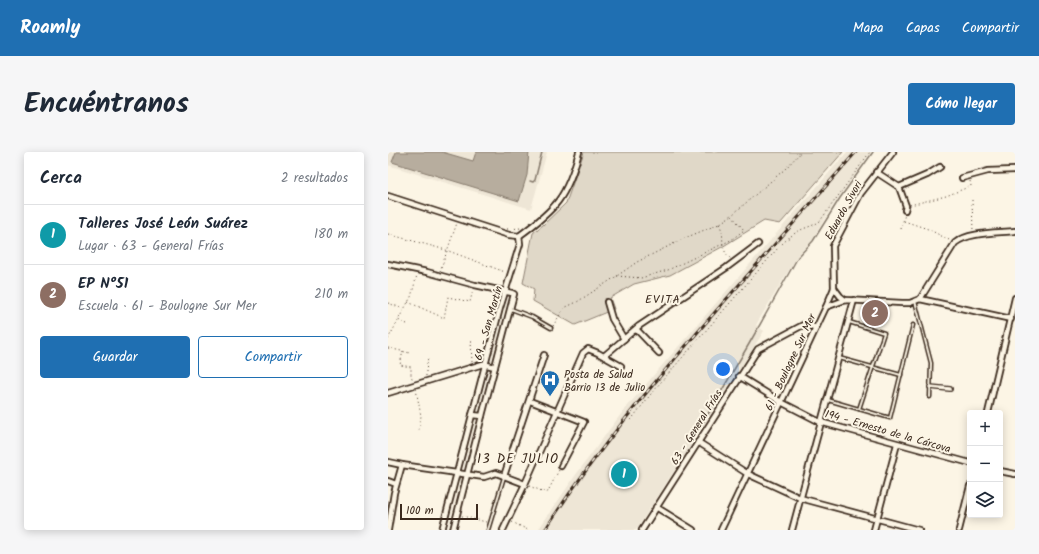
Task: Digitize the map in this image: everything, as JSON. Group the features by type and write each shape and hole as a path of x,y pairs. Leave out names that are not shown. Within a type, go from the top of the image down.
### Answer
{"street":[{"path":"388,196 509,235 519,236 555,206 569,184 578,152"},
{"name":"Eduardo Sivori","path":"826,307 834,288 833,246 861,193 893,152"},
{"path":"898,187 927,175 940,167"},
{"path":"962,178 988,171 1015,170"},
{"path":"876,172 898,187 905,208"},
{"path":"918,300 955,243 962,238 973,235 1015,231"},
{"name":"69 - San Martín","path":"442,530 485,364 520,244 519,236"},
{"path":"604,356 635,330 758,244"},
{"path":"388,264 506,291"},
{"path":"834,288 845,300"},
{"name":"69 - San Martín","path":"453,530 514,294 506,291"},
{"path":"989,410 1015,298"},
{"name":"61 - Boulogne Sur Mer","path":"721,530 826,307 845,300 902,303 918,300 1011,319"},
{"path":"792,530 854,300"},
{"path":"607,302 612,319 624,339"},
{"name":"63 - General Frías","path":"642,530 758,349 803,325 807,324 816,328"},
{"path":"1009,327 1015,328"},
{"path":"635,330 638,331 659,353"},
{"path":"503,530 583,353 588,349 621,366"},
{"path":"504,476 530,402 544,355"},
{"path":"388,393 473,366 485,364 495,367"},
{"name":"194 - Ernesto de la Cárcova","path":"740,376 781,402 820,422 967,462"},
{"path":"930,387 950,389"},
{"path":"530,402 584,422 561,466"},
{"path":"472,415 482,416"},
{"path":"698,442 748,474 800,498 919,530"},
{"path":"874,530 897,444"},
{"path":"388,462 484,477 496,473 525,484"},
{"path":"388,530 394,493 402,465"},
{"path":"1003,472 1015,474"},
{"path":"388,482 396,484"},
{"path":"959,530 967,498"},
{"path":"656,507 692,530"}],"lane":[{"path":"918,300 931,363 930,397"},
{"path":"510,309 532,316 551,328"},
{"path":"848,321 884,333 860,409"},
{"path":"826,400 890,418 913,325"},
{"path":"838,358 901,375"},
{"path":"488,530 504,476"}],"path":[{"path":"551,328 564,308 647,256 718,224 732,215 785,169 801,152"},
{"path":"631,420 654,390 778,248 796,232 814,226 820,221 870,152"},
{"path":"901,228 904,221 905,208 946,196 971,186"},
{"path":"972,200 973,235"},
{"path":"617,276 641,278 668,270 731,240 744,230 732,215"},
{"path":"439,275 446,250 459,219"},
{"path":"904,221 928,229 955,243"},
{"path":"718,224 722,233 724,252 734,262"},
{"path":"506,229 521,228"},
{"path":"388,234 446,250 511,275"},
{"path":"388,339 411,297 418,270"},
{"path":"408,302 444,318 448,297 470,302 475,285"},
{"path":"388,303 404,310"},
{"path":"398,320 407,324"},
{"path":"471,340 473,366"},
{"path":"388,348 410,352"},
{"path":"403,351 400,365 411,367 411,376 415,385 421,416 419,430"},
{"path":"428,357 426,372 428,380"},
{"path":"525,484 547,493 561,466"},
{"path":"458,515 490,524"},
{"path":"508,520 528,530"}],"shaded area":[{"path":"388,152 547,152 531,209 388,165"},
{"path":"396,152 442,152 473,161 476,152 529,152 527,175 519,201 392,162"},
{"path":"584,152 843,152 780,224 764,221 722,247 670,275 634,284 610,298 614,309 575,325 533,301 534,289 523,283 533,233 566,203"},
{"path":"847,152 871,152 832,207 812,240 798,255 756,325 764,331 636,530 538,530 575,476 621,414"}],"waterway":[{"path":"530,181 533,182 535,180 542,152"},
{"path":"701,426 798,257 813,241 840,198 873,152"}],"railway":[{"path":"545,530 584,473 648,390 856,152"}],"place":[{"name":"EP N°51","path":"875,313"},
{"name":"Posta de Salud Barrio 13 de Julio","path":"550,397"},
{"name":"Talleres José León Suárez","path":"624,474"}],"district":[{"name":"EVITA","path":"663,299"},
{"name":"13 DE JULIO","path":"518,458"}]}
